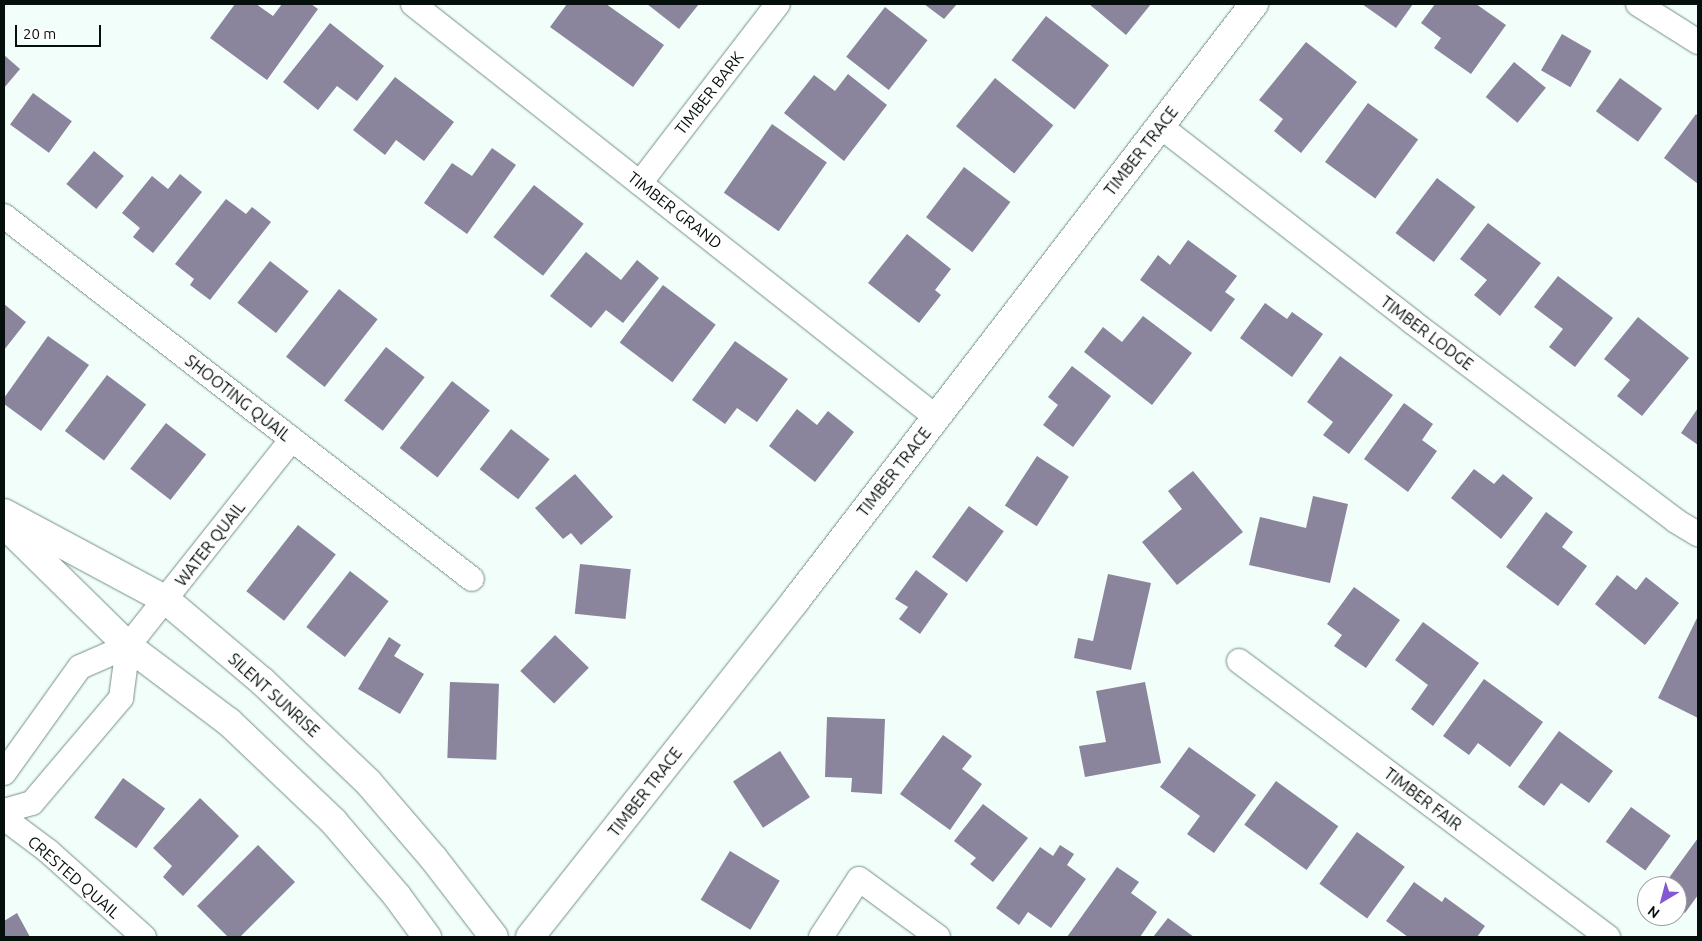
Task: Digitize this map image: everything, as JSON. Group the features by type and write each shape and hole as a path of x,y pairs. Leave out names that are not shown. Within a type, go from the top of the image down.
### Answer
{"street":[{"name":"TIMBER GRAND","path":"413,4 936,417"},
{"name":"TIMBER BARK","path":"640,183 778,4"},
{"name":"TIMBER TRACE","path":"530,937 936,417 1254,4"},
{"path":"1638,4 1698,42"},
{"name":"TIMBER LODGE","path":"1160,126 1411,321 1676,521 1698,534"},
{"name":"SHOOTING QUAIL","path":"4,216 472,579"},
{"name":"WATER QUAIL","path":"4,773 80,667 128,646 291,440"},
{"name":"SILENT SUNRISE","path":"4,513 166,600 262,681 368,782 434,858 494,937"},
{"path":"4,524 128,646 229,722 333,821 397,896 427,937"},
{"path":"4,811 32,803 121,698 128,646"},
{"name":"TIMBER FAIR","path":"1238,660 1608,937"},
{"name":"CRESTED QUAIL","path":"4,818 48,851 144,937"},
{"path":"821,937 859,879 938,937"}],"building":[{"path":"235,4 256,4 273,16 282,4 311,4 318,9 267,80 210,38"},
{"path":"567,4 606,4 664,45 633,87 550,27"},
{"path":"647,4 699,4 679,29"},
{"path":"924,4 957,4 944,19"},
{"path":"1089,4 1151,4 1126,35"},
{"path":"1362,4 1413,4 1396,28"},
{"path":"1435,4 1476,4 1506,25 1471,74 1434,48 1441,38 1421,23"},
{"path":"885,7 928,40 889,90 846,57"},
{"path":"1046,16 1109,65 1075,109 1012,60"},
{"path":"330,23 384,66 357,101 337,86 318,110 283,82"},
{"path":"1562,34 1591,51 1570,87 1541,70"},
{"path":"1306,42 1357,82 1301,153 1274,131 1283,119 1259,100"},
{"path":"4,55 20,69 4,88"},
{"path":"1514,62 1546,88 1518,123 1486,97"},
{"path":"848,74 887,105 844,161 784,113 814,75 835,91"},
{"path":"395,77 454,122 424,161 396,140 385,155 353,130"},
{"path":"995,78 1053,125 1014,173 956,126"},
{"path":"1620,78 1662,109 1638,142 1596,111"},
{"path":"33,93 72,121 49,153 10,125"},
{"path":"1368,103 1418,139 1375,199 1325,162"},
{"path":"1696,114 1698,116 1698,184 1664,158"},
{"path":"772,124 827,162 779,231 724,193"},
{"path":"492,148 516,165 467,234 424,203 452,163 472,176"},
{"path":"94,151 124,176 96,209 66,184"},
{"path":"964,167 1010,202 972,252 926,217"},
{"path":"180,174 202,192 153,253 133,237 140,228 122,213 152,176 168,189"},
{"path":"1437,178 1475,207 1434,262 1395,233"},
{"path":"534,185 584,224 543,276 493,237"},
{"path":"226,199 246,214 252,207 271,222 210,300 190,285 194,279 175,264"},
{"path":"1488,223 1541,263 1500,316 1474,295 1487,280 1460,259"},
{"path":"907,234 951,269 935,290 941,295 919,323 868,283"},
{"path":"1188,240 1237,276 1225,292 1235,299 1211,332 1140,280 1158,255 1170,265"},
{"path":"586,252 621,280 637,260 659,278 623,323 606,310 591,328 550,296"},
{"path":"270,261 309,291 276,333 237,303"},
{"path":"1558,276 1613,318 1575,367 1549,347 1563,329 1534,307"},
{"path":"663,285 716,325 672,382 620,343"},
{"path":"339,289 378,319 325,387 286,357"},
{"path":"1265,303 1287,319 1292,312 1323,334 1292,377 1240,338"},
{"path":"4,304 26,322 4,350"},
{"path":"1143,316 1192,353 1152,405 1084,352 1103,327 1122,342"},
{"path":"1638,317 1689,358 1642,416 1617,396 1630,380 1604,359"},
{"path":"48,336 89,365 41,431 4,404 4,398"},
{"path":"735,341 788,379 757,422 737,408 725,424 692,400"},
{"path":"386,347 425,377 383,431 344,401"},
{"path":"1340,356 1393,395 1349,454 1323,435 1333,422 1307,402"},
{"path":"1072,366 1111,396 1073,447 1043,425 1058,405 1048,397"},
{"path":"107,375 146,404 104,460 65,431"},
{"path":"452,381 490,411 437,478 400,448"},
{"path":"1404,403 1433,424 1422,440 1437,451 1408,492 1364,459"},
{"path":"1698,408 1698,445 1681,433"},
{"path":"797,409 817,425 828,411 854,432 815,482 769,446"},
{"path":"166,423 206,454 170,500 130,469"},
{"path":"511,429 550,459 518,499 480,469"},
{"path":"1037,456 1069,477 1037,526 1005,505"},
{"path":"1474,469 1494,484 1503,474 1533,498 1501,539 1451,498"},
{"path":"1193,471 1243,532 1177,585 1142,542 1182,509 1168,491"},
{"path":"575,474 613,517 581,545 571,533 563,539 535,508"},
{"path":"1313,496 1348,504 1330,583 1249,565 1260,517 1306,528"},
{"path":"969,506 1004,531 967,582 932,557"},
{"path":"1546,512 1573,532 1562,547 1587,566 1558,606 1506,567"},
{"path":"298,525 336,555 284,621 246,591"},
{"path":"580,564 631,569 625,619 575,614"},
{"path":"916,570 948,594 920,634 899,619 908,607 895,599"},
{"path":"350,571 389,601 345,657 306,627"},
{"path":"1108,574 1151,583 1131,670 1074,658 1078,638 1093,641"},
{"path":"1617,575 1636,590 1646,577 1679,603 1645,645 1595,604"},
{"path":"1354,587 1400,620 1366,668 1334,646 1342,635 1327,624"},
{"path":"1698,616 1698,718 1658,698"},
{"path":"1423,622 1479,663 1433,726 1411,709 1428,685 1395,660"},
{"path":"555,635 589,668 554,704 520,671"},
{"path":"389,637 401,645 394,656 424,674 400,714 358,689"},
{"path":"1484,679 1543,722 1510,767 1478,743 1469,755 1443,736"},
{"path":"450,682 499,684 496,760 447,758"},
{"path":"1145,682 1161,763 1085,777 1079,746 1106,742 1096,691"},
{"path":"827,717 885,719 882,794 851,792 852,778 825,777"},
{"path":"1559,731 1613,771 1589,803 1561,783 1544,806 1518,787"},
{"path":"943,735 972,756 962,769 982,784 950,830 900,794"},
{"path":"1189,747 1256,795 1214,853 1187,834 1200,816 1160,787"},
{"path":"780,751 810,797 763,828 733,781"},
{"path":"123,778 165,809 136,848 94,818"},
{"path":"1276,781 1338,826 1307,870 1244,825"},
{"path":"200,798 239,836 183,896 163,877 172,866 153,848"},
{"path":"983,804 1028,838 993,882 970,864 976,858 954,841"},
{"path":"1631,807 1671,836 1645,871 1606,842"},
{"path":"1357,832 1405,867 1367,918 1319,884"},
{"path":"1698,838 1698,895 1687,910 1687,876 1670,876"},
{"path":"258,845 295,882 240,937 228,937 197,906"},
{"path":"1060,845 1074,854 1067,865 1086,879 1051,928 1028,912 1019,925 996,908 1040,847 1053,856"},
{"path":"730,851 780,881 750,930 701,900"},
{"path":"1117,867 1139,882 1131,893 1157,912 1140,937 1067,937"},
{"path":"1414,882 1442,902 1445,897 1485,926 1477,937 1408,937 1386,921"},
{"path":"17,913 30,937 4,937 4,921"},
{"path":"1168,918 1194,937 1153,937"}]}
